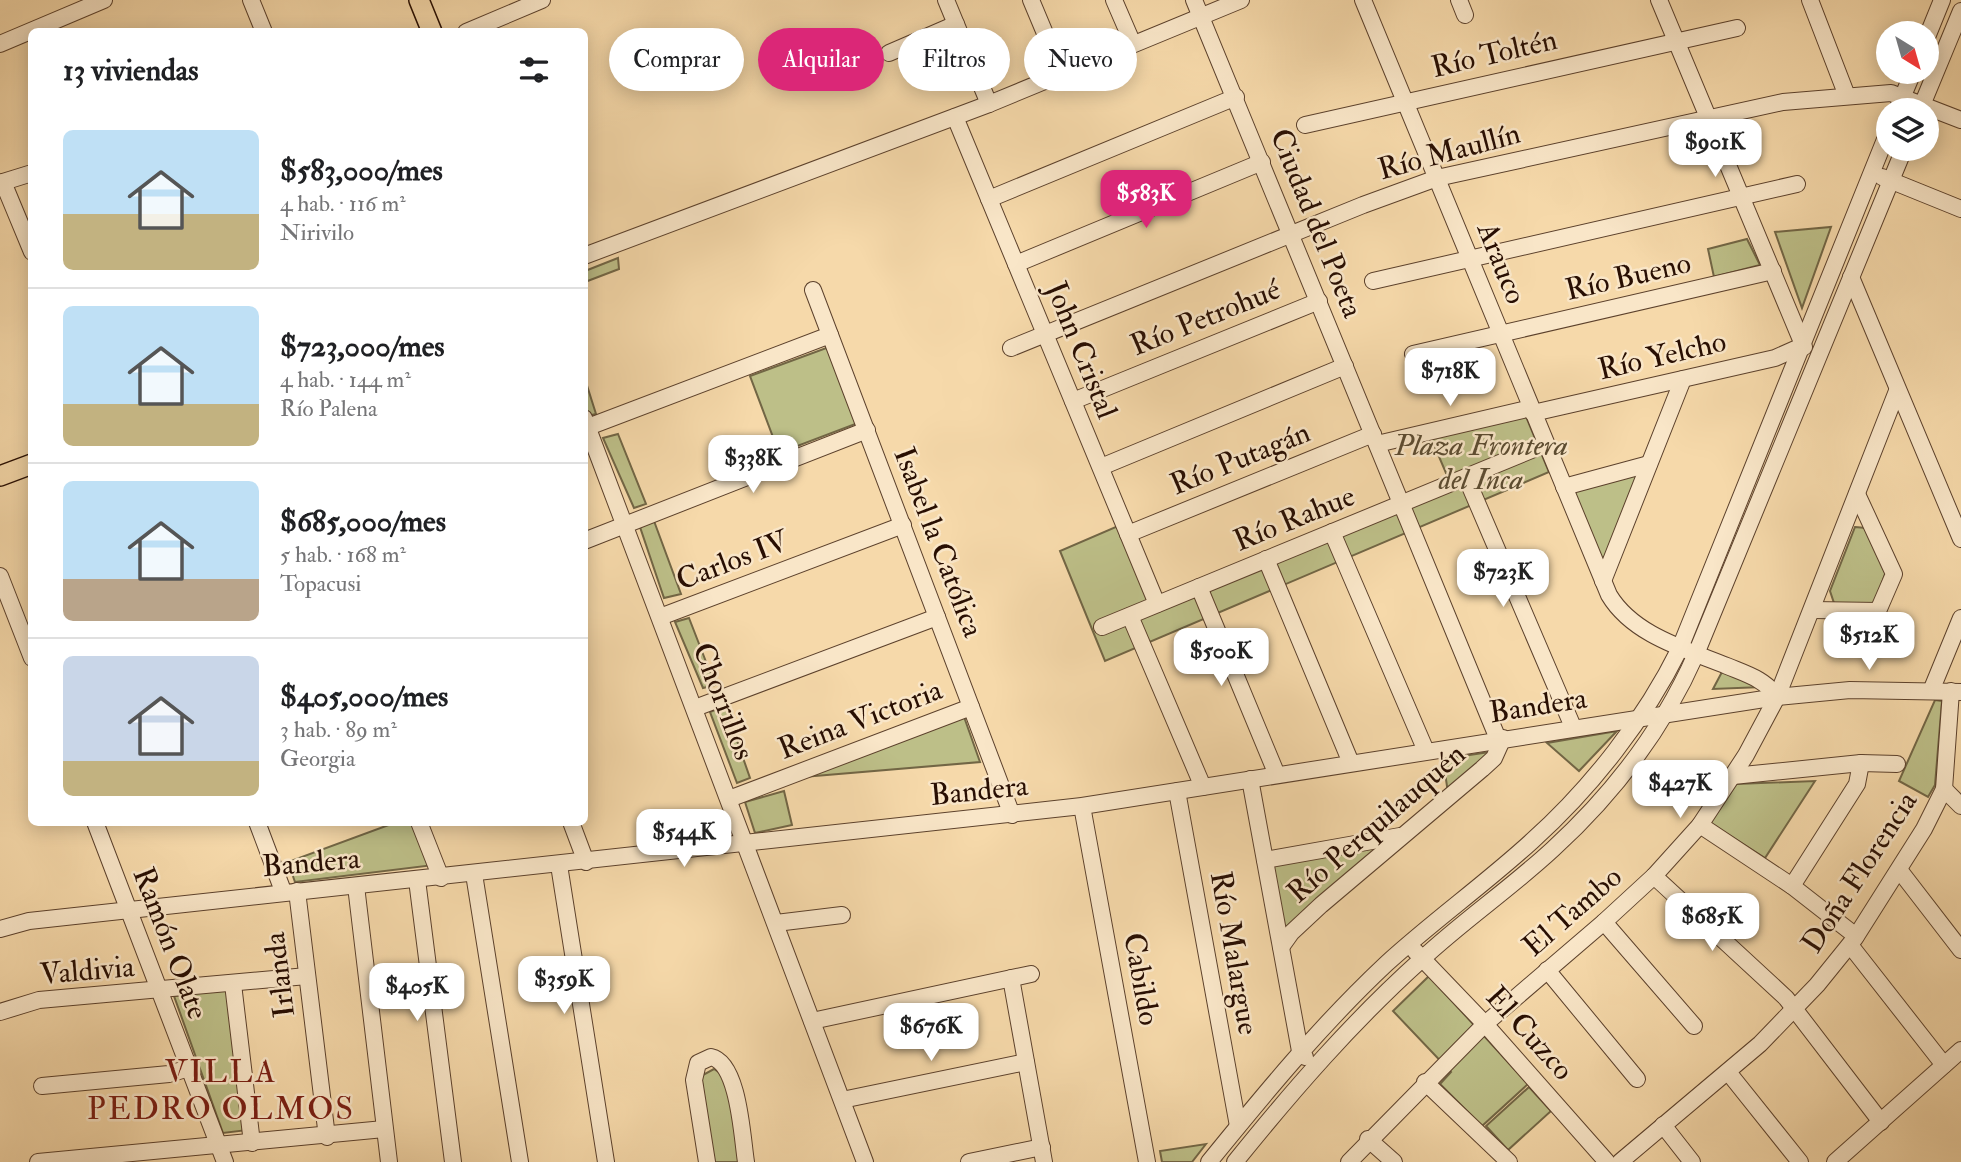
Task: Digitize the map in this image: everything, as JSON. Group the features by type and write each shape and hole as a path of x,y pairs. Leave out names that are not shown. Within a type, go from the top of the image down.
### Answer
{"main road":[{"path":"418,0 430,28"},
{"path":"0,476 28,466"}],"street":[{"path":"38,28 104,0"},
{"path":"251,0 262,28"},
{"path":"476,28 542,0"},
{"path":"946,0 989,104"},
{"path":"1031,0 1043,28"},
{"path":"1114,0 1126,28"},
{"name":"Ciudad del Poeta","path":"1194,0 1501,739"},
{"path":"1137,42 1241,0"},
{"name":"Arauco","path":"1363,0 1602,581 1616,608 1626,619 1680,648 1753,676 1766,684 1777,697"},
{"path":"1659,0 1802,346 1820,353"},
{"path":"1810,0 1847,96"},
{"path":"1933,21 1942,0"},
{"path":"1925,98 1957,31 1961,11"},
{"path":"889,53 956,24"},
{"path":"1939,24 1957,31"},
{"name":"Río Toltén","path":"1305,125 1737,28"},
{"path":"0,44 28,32"},
{"path":"588,255 1024,90"},
{"name":"Río Maullín","path":"1011,348 1291,234 1437,178 1783,102 1880,93 1890,98"},
{"path":"989,199 1236,97"},
{"name":"Río Maullín","path":"1939,113 1961,120"},
{"name":"John Cristal","path":"955,117 1157,604"},
{"path":"1209,1162 1300,1051 1408,944 1548,826 1583,789 1639,717 1680,648 1877,161"},
{"path":"1235,1162 1314,1068 1422,958 1571,832 1625,773 1667,713 1696,654 1899,161"},
{"path":"1016,264 1262,162"},
{"path":"1872,173 1961,209"},
{"path":"28,174 1,183 28,243"},
{"path":"1373,281 1797,184"},
{"name":"Río Bueno","path":"1413,354 1773,271"},
{"path":"1851,277 1961,539"},
{"name":"Isabel la Católica","path":"813,290 1012,814"},
{"name":"Río Petrohué","path":"1073,401 1319,301"},
{"path":"588,422 830,335"},
{"name":"Río Yelcho","path":"1375,439 1683,379 1775,358 1802,346"},
{"path":"1101,467 1345,366"},
{"path":"1602,581 1683,379"},
{"name":"El Tambo","path":"1349,1162 1424,1082 1485,1024 1654,876 1700,825 1733,776 1777,697 1897,391"},
{"name":"Chorrillos","path":"588,428 865,1162"},
{"path":"588,539 867,430"},
{"name":"Río Putagán","path":"1128,534 1375,439"},
{"name":"Río Rahue","path":"1102,627 1546,444"},
{"path":"1564,487 1650,464"},
{"path":"1466,477 1573,727"},
{"path":"1813,610 1878,611 1894,574 1857,494"},
{"name":"Carlos IV","path":"660,617 902,525"},
{"path":"1332,532 1426,751"},
{"path":"1266,559 1351,763"},
{"path":"0,576 28,642"},
{"path":"1199,587 1277,775"},
{"path":"1130,616 1203,787"},
{"path":"695,708 937,617"},
{"path":"1931,691 1961,618"},
{"name":"Bandera","path":"0,929 29,921 128,909 442,878 1082,806 1777,697 1850,690 1956,692"},
{"name":"Doña Florencia","path":"1620,1162 1727,1072 1794,1011 1853,940 1900,871 1944,789 1956,692"},
{"name":"Reina Victoria","path":"729,799 971,707"},
{"name":"Río Perquilauquén","path":"1281,947 1321,905 1494,758 1501,739"},
{"path":"1792,886 1857,783 1861,763"},
{"path":"1733,776 1861,763 1897,764"},
{"path":"1250,779 1300,1051 1314,1068"},
{"path":"1944,789 1961,806"},
{"name":"Río Malargue","path":"1177,791 1238,1126"},
{"name":"Cabildo","path":"1082,806 1147,1162"},
{"path":"1700,825 1792,886 1853,940 1944,1065"},
{"name":"Ramón Olate","path":"96,826 225,1162"},
{"name":"Irlanda","path":"259,826 290,891 307,976 327,1137"},
{"path":"421,826 442,878"},
{"path":"573,826 586,862"},
{"path":"1265,859 1402,836"},
{"path":"559,865 606,1162"},
{"path":"1900,871 1961,950"},
{"path":"474,874 520,1162"},
{"path":"1654,876 1763,974 1881,1122"},
{"path":"417,880 453,1162"},
{"path":"356,886 388,1162"},
{"path":"776,923 842,915"},
{"path":"1604,922 1694,1026"},
{"name":"El Cuzco","path":"1408,944 1485,1024 1607,1162"},
{"path":"1547,970 1637,1079"},
{"path":"812,1021 1031,974"},
{"name":"Valdivia","path":"0,1012 39,1000 159,992 307,976"},
{"path":"969,1162 1043,1154 1011,978"},
{"path":"233,984 252,1143"},
{"path":"1835,1162 1961,1050"},
{"path":"707,1162 694,1080 698,1063 711,1057 722,1061 732,1075 746,1162"},
{"path":"842,1100 1027,1062"},
{"path":"42,1086 169,1074 189,1068"},
{"path":"1727,1072 1800,1162"},
{"path":"1424,1082 1509,1162"},
{"path":"1663,1125 1692,1162"},
{"path":"38,1162 218,1144 327,1137 384,1129"},
{"path":"1368,1139 1394,1162"}],"green space":[{"path":"1831,227 1802,308 1775,232"},
{"path":"1747,239 1760,265 1714,277 1708,249"},
{"path":"618,258 619,269 588,281 588,270"},
{"path":"829,347 858,423 779,453 750,376"},
{"path":"588,389 596,414 588,416"},
{"name":"Plaza Frontera del Inca","path":"1525,414 1549,472 1105,661 1060,551 1118,526 1153,610 1452,487 1431,438"},
{"path":"618,434 646,504 634,508 603,438"},
{"path":"1643,471 1604,567 1571,490"},
{"path":"654,521 681,594 664,598 640,527"},
{"path":"1855,527 1866,528 1886,571 1875,604 1834,603 1830,591"},
{"path":"689,618 715,685 703,688 675,622"},
{"path":"1723,670 1763,687 1713,689"},
{"path":"1935,700 1942,701 1935,785 1928,797 1899,781"},
{"path":"725,706 750,778 737,783 710,712"},
{"path":"963,714 980,762 803,777"},
{"path":"1617,731 1579,771 1547,743"},
{"path":"1496,751 1448,793 1443,759"},
{"path":"1815,781 1765,858 1710,823 1736,784"},
{"path":"784,791 792,825 755,833 745,802"},
{"path":"386,826 416,826 434,865 295,882 288,862"},
{"path":"1383,843 1285,931 1272,862"},
{"path":"1429,976 1528,1084 1482,1126 1440,1084 1451,1072 1393,1011"},
{"path":"232,988 248,1130 223,1133 174,996"},
{"path":"714,1069 726,1077 741,1162 714,1162 701,1076"},
{"path":"1529,1087 1551,1111 1508,1150 1486,1126"},
{"path":"1206,1144 1192,1162 1162,1162 1160,1151"}],"district":[{"name":"VILLA PEDRO OLMOS","path":"221,1090"}]}
